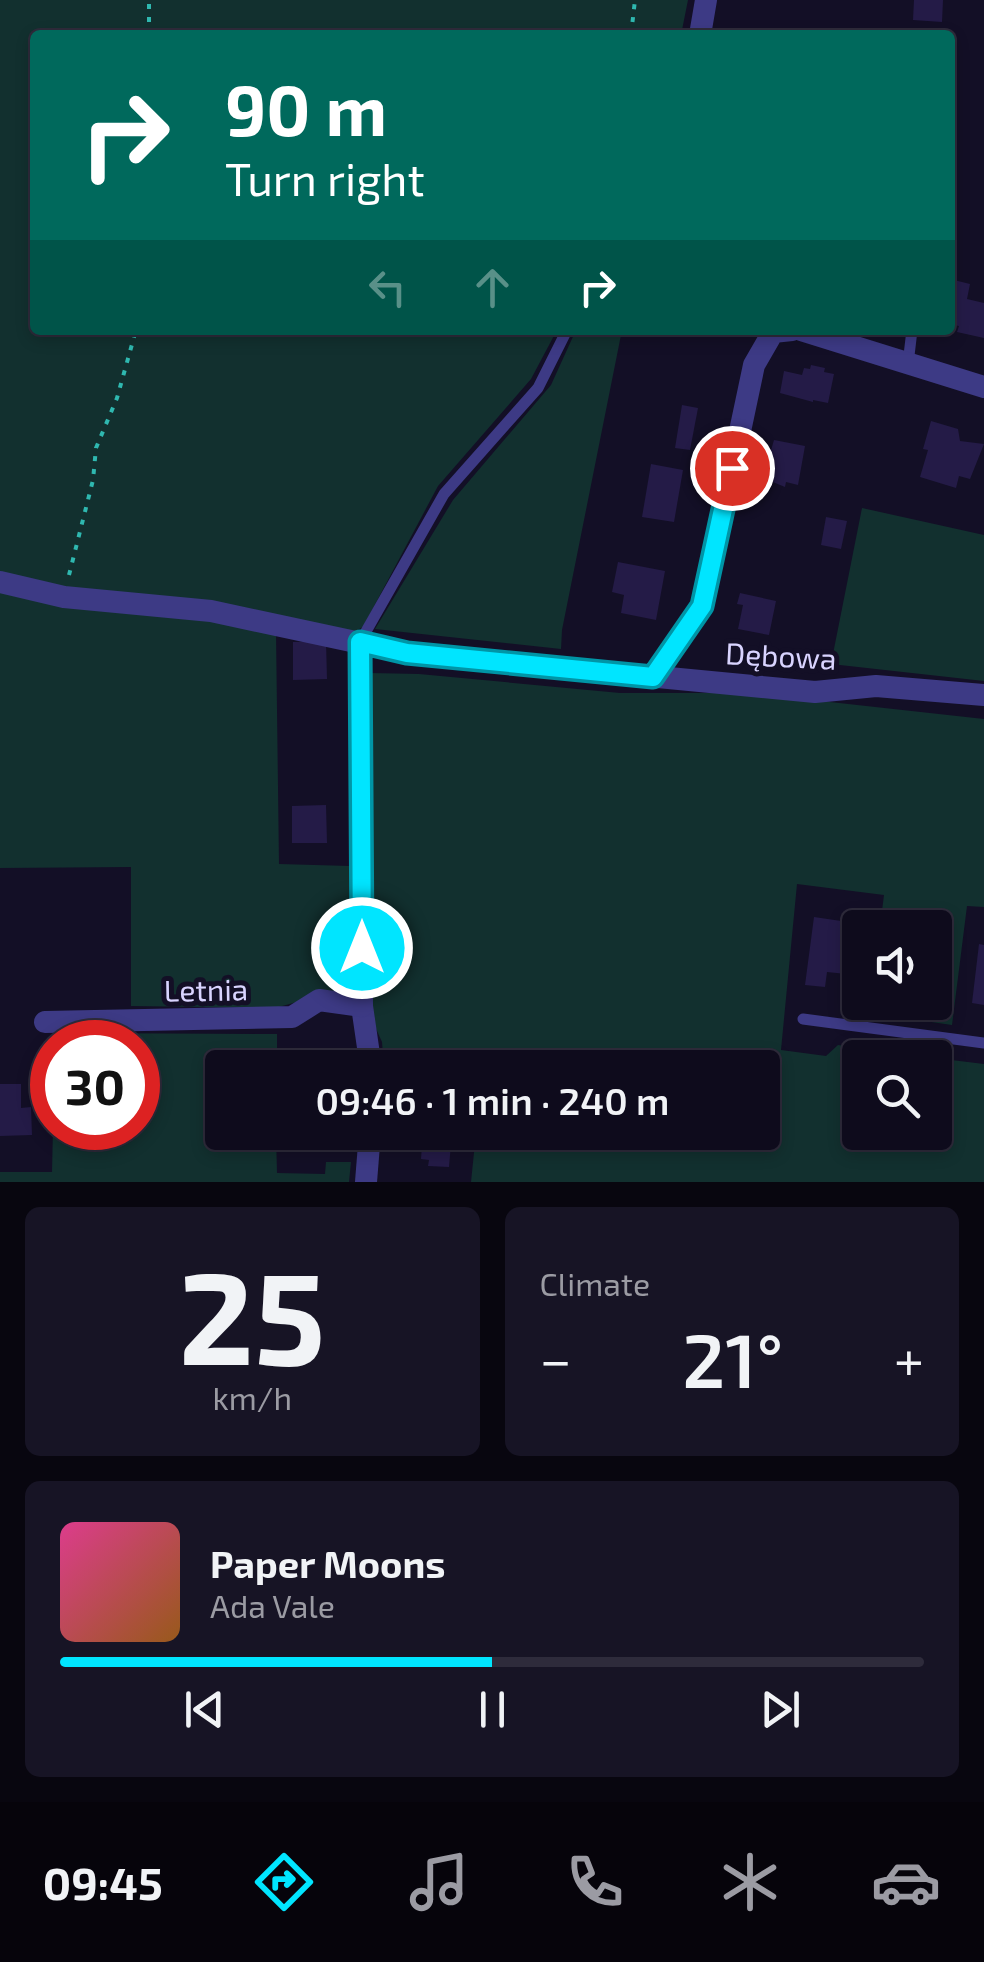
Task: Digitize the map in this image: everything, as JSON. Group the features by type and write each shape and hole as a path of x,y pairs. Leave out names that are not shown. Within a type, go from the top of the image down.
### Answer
{"street":[{"path":"701,30 706,0"},
{"path":"653,677 702,606 754,365 771,335"},
{"path":"817,335 984,386"},
{"name":"Dębowa","path":"0,582 64,597 211,611 407,653 815,692 876,686 984,695"},
{"path":"360,642 362,1006 368,1050"},
{"name":"Letnia","path":"144,1020 292,1017 320,1000 362,1006"},
{"path":"366,1182 369,1150"}],"lane":[{"path":"360,642 444,494 538,388 564,335"},
{"path":"908,364 911,335"},
{"path":"803,1019 984,1043"}],"path":[{"path":"149,30 150,0"},
{"path":"632,30 635,0"},
{"path":"64,597 93,480 96,448 117,398 135,335"}],"green space":[{"path":"0,0 688,0 682,30 30,30 30,335 554,335 531,379 438,486 363,627 354,632 276,632 279,864 350,866 348,988 275,1008 131,1006 131,867 0,868"},
{"path":"574,335 621,335 561,649 375,629 453,500 551,385"},
{"path":"862,508 984,535 984,681 831,664"},
{"path":"370,673 620,693 748,693 984,719 984,907 967,906 952,1025 917,1020 952,1020 952,910 882,910 884,895 797,884 781,1050 826,1056 842,1046 842,1150 952,1150 952,1060 984,1064 984,1182 471,1182 474,1150 780,1150 780,1050 383,1050 369,1013"},
{"path":"160,1033 277,1034 277,1050 205,1050 205,1150 276,1150 277,1173 325,1174 326,1162 351,1162 349,1182 0,1182 0,1172 52,1172 52,1150 160,1150"}],"building":[{"path":"914,0 943,0 942,22 913,20"},
{"path":"955,280 970,284 967,299 984,303 984,338 957,332 959,326 955,325"},
{"path":"811,365 834,374 828,403 780,393 784,371 802,375 804,368 810,369"},
{"path":"682,405 698,408 690,450 675,448"},
{"path":"931,421 958,429 960,441 984,444 970,479 959,476 956,488 920,477"},
{"path":"774,440 805,446 798,485 786,482 785,487 763,478"},
{"path":"651,464 683,470 674,522 642,517"},
{"path":"826,517 847,521 841,549 821,545"},
{"path":"618,562 665,571 656,620 621,613 624,595 612,592"},
{"path":"740,593 776,601 769,635 738,629 743,605 737,604"},
{"path":"326,641 327,679 293,680 293,642"},
{"path":"326,805 327,843 292,843 292,806"},
{"path":"814,917 842,921 842,974 827,972 825,987 805,985"},
{"path":"979,944 984,945 984,1005 972,1003"},
{"path":"0,1084 21,1084 21,1108 30,1107 30,1135 0,1136"},
{"path":"422,1150 450,1150 449,1167 428,1166 429,1160 421,1159"}],"route":[{"path":"362,948 360,642 407,653 653,677 702,606 732,468"}]}
